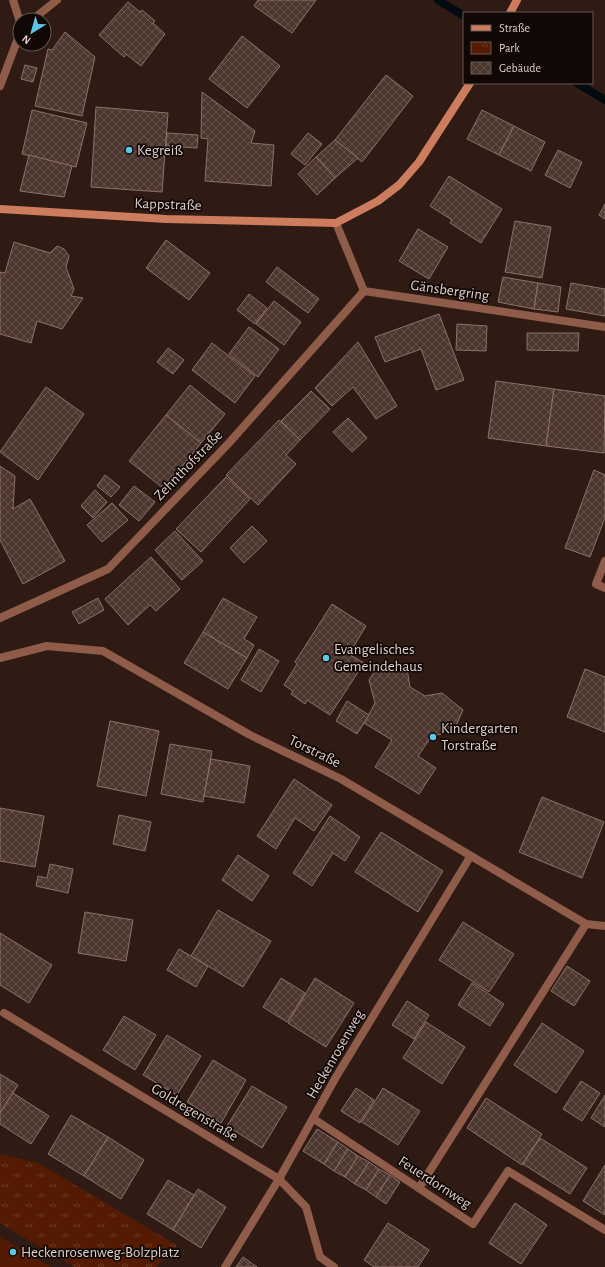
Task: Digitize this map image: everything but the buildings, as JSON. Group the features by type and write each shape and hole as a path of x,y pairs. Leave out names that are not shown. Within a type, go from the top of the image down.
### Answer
{"street":[{"path":"13,0 17,12"},
{"path":"42,12 57,0"},
{"path":"510,12 517,0"},
{"path":"0,86 13,52"},
{"path":"364,291 336,223 378,201 399,185 419,162 469,84"},
{"name":"Kappstraße","path":"0,209 166,219 336,223"},
{"name":"Gänsbergring","path":"364,291 605,327"},
{"name":"Zehnthofstraße","path":"0,618 108,569 228,444 364,291"},
{"path":"605,561 596,584 605,588"},
{"name":"Torstraße","path":"0,658 47,646 103,651 250,735 341,779 470,857 586,924 605,926"},
{"name":"Heckenrosenweg","path":"225,1267 279,1179 314,1119 336,1077 470,857"},
{"path":"419,1188 586,924"},
{"name":"Goldregenstraße","path":"4,1013 279,1179 306,1206 320,1257 334,1267"},
{"name":"Feuerdornweg","path":"314,1119 473,1224 508,1171 605,1230"}],"green space":[{"path":"0,1154 38,1163 178,1246 156,1267 74,1267 0,1223"},
{"name":"Heckenrosenweg-Bolzplatz","path":"0,1237 51,1267 0,1267"}],"waterway":[{"path":"438,0 463,15"},
{"path":"579,84 605,100"}],"place":[{"name":"Kegreiß","path":"129,150"},
{"name":"Evangelisches Gemeindehaus","path":"326,658"},
{"name":"Kindergarten Torstraße","path":"433,737"},
{"name":"Heckenrosenweg-Bolzplatz","path":"13,1252"}]}
